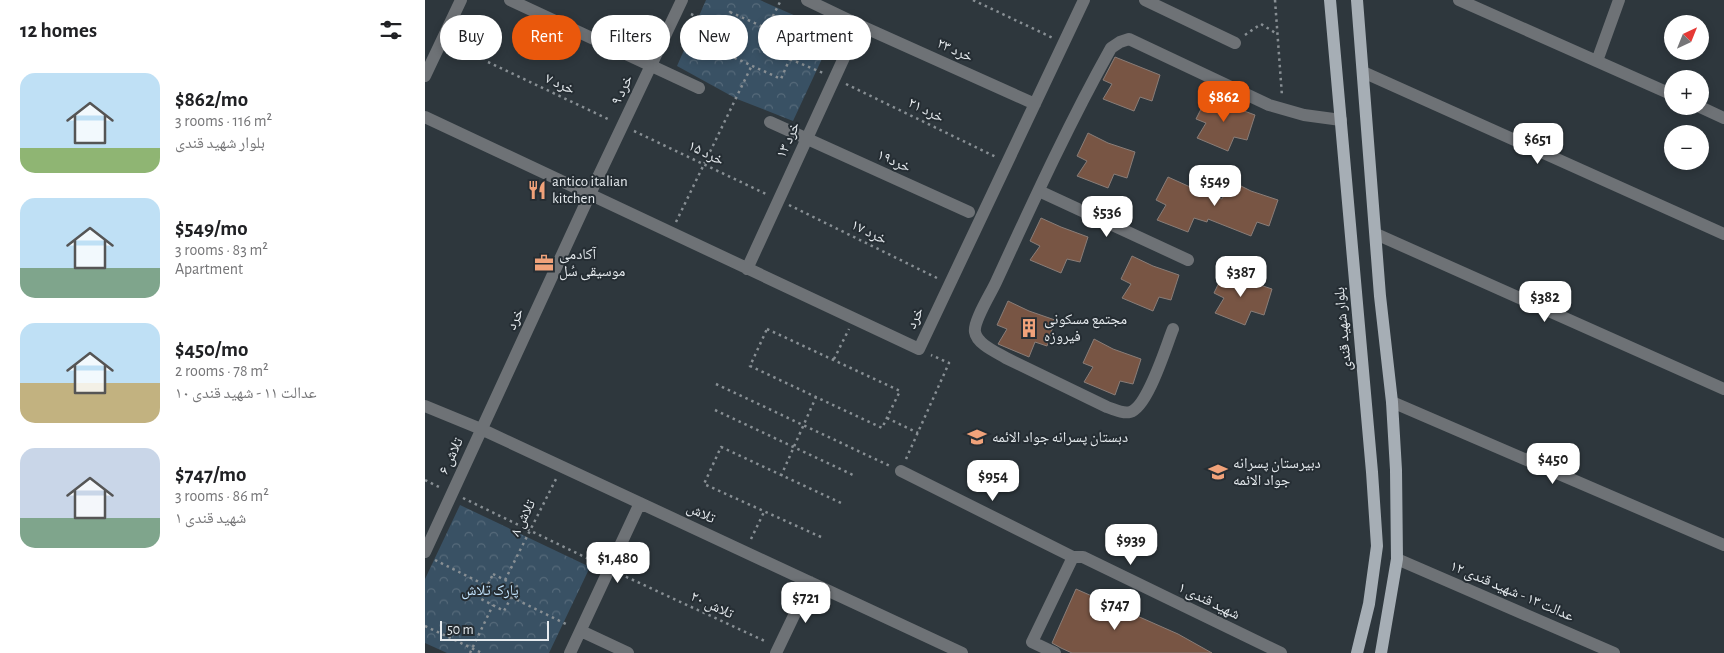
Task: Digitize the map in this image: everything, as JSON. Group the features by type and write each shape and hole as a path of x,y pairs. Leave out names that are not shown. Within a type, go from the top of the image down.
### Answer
{"main road":[{"name":"بلوار شهید قندی","path":"1330,0 1358,306 1377,546 1369,604 1357,653"},
{"path":"1357,0 1380,296 1392,402 1396,470 1397,560 1381,653"},
{"path":"1358,306 1363,310 1369,311 1376,308 1380,303 1380,296"},
{"path":"1361,347 1370,338 1382,341 1386,346"}],"street":[{"path":"425,76 461,0"},
{"path":"510,0 699,88"},
{"name":"خرد ۲۳","path":"807,0 838,15"},
{"name":"خرد","path":"425,116 919,349 1084,0"},
{"path":"1145,0 1235,43"},
{"path":"1459,0 1664,91"},
{"path":"1597,60 1619,0"},
{"name":"خرد ۹","path":"590,194 681,4"},
{"name":"خرد ۲۳","path":"871,30 1035,104"},
{"path":"1173,329 1149,391 1142,402 1129,412 1122,412 1107,407 1006,358 989,349 976,337 975,325 1039,191 1111,48 1129,39 1269,105 1283,110 1341,120"},
{"name":"خرد ۱۳","path":"747,268 842,60"},
{"path":"1363,72 1724,234"},
{"path":"1709,111 1724,118"},
{"name":"خرد۱۹","path":"770,122 806,140 969,212"},
{"path":"1039,191 1188,260"},
{"name":"خرد","path":"481,429 590,194"},
{"path":"1376,234 1724,389"},
{"path":"1392,402 1724,545"},
{"name":"تلاش","path":"425,406 562,466 962,653"},
{"name":"تلاش ۶","path":"429,556 452,493 481,429"},
{"name":"شهيد قندی ۱","path":"901,471 1073,557 1083,557 1281,653"},
{"path":"570,653 640,503"},
{"path":"1055,653 1032,642 1073,557"},
{"name":"عدالت ۱۳ - شهید قندی ۱۲","path":"1397,560 1614,653"},
{"path":"778,650 810,582"},
{"path":"581,631 628,653"}],"path":[{"path":"774,15 781,0"},
{"path":"973,0 1063,43"},
{"path":"1275,0 1283,110"},
{"path":"681,4 699,15"},
{"path":"1235,43 1261,24 1277,34"},
{"path":"741,60 781,79 790,60"},
{"name":"خرد ۲۱","path":"792,60 834,78 1007,162"},
{"name":"خرد ۷","path":"487,62 623,126"},
{"path":"671,232 752,65"},
{"name":"خرد ۱۵","path":"623,126 779,200"},
{"name":"خرد ۱۷","path":"779,200 949,284"},
{"path":"834,359 854,319"},
{"path":"767,329 900,391 882,428 816,397 750,366 767,329"},
{"path":"716,384 901,471 949,363 919,349"},
{"path":"781,476 816,397"},
{"path":"715,410 853,475"},
{"path":"887,418 918,433"},
{"path":"821,537 704,484 721,447 841,503"},
{"name":"تلاش ۸","path":"505,580 562,466"},
{"name":"تلاش ۲۰","path":"425,480 778,650"},
{"path":"745,552 765,512"},
{"path":"429,556 487,586"},
{"path":"493,574 517,586 504,611 481,599 487,586 493,574"},
{"path":"511,597 581,631"},
{"path":"471,653 493,605"},
{"path":"425,626 482,653"}],"green space":[{"path":"706,0 760,0 794,15 758,15 758,60 821,60 793,121 737,99 677,66 680,59 748,60 748,15 699,15"},
{"name":"پارک تلاش","path":"460,505 590,567 549,653 447,653 425,643 425,579"}],"building":[{"path":"1115,57 1160,75 1152,101 1140,97 1134,111 1103,99 1112,84 1103,80"},
{"path":"1208,95 1255,115 1247,140 1234,137 1228,151 1197,138 1206,123 1196,119"},
{"path":"1088,133 1108,143 1135,152 1127,178 1114,174 1108,188 1077,176 1087,161 1077,156"},
{"path":"1168,177 1222,199 1231,181 1251,191 1278,200 1269,226 1257,222 1251,236 1208,219 1207,222 1194,218 1188,232 1157,220 1166,205 1156,200"},
{"name":"مجتمع مسکونی فیروزه","path":"1041,218 1088,237 1080,262 1067,259 1061,273 1030,260 1040,246 1030,241"},
{"name":"مجتمع مسکونی فیروزه","path":"1132,256 1179,275 1171,300 1159,297 1153,311 1122,298 1131,284 1121,279"},
{"path":"1225,270 1245,280 1272,289 1264,315 1251,311 1245,325 1215,313 1224,298 1214,293"},
{"name":"مجتمع مسکونی فیروزه","path":"1008,301 1055,320 1047,346 1035,342 1029,357 998,344 1007,329 997,325"},
{"name":"مجتمع مسکونی فیروزه","path":"1094,339 1113,349 1141,359 1133,384 1120,381 1115,395 1084,382 1093,367 1083,363"},
{"path":"1076,589 1178,634 1212,653 1072,653 1061,648 1052,643"}],"place":[{"name":"antico italian kitchen","path":"537,190"},
{"name":"آکادمی موسیقی سُل","path":"544,263"},
{"name":"مجتمع مسکونی فیروزه","path":"1029,328"},
{"name":"دبستان پسرانه جواد الائمه","path":"977,437"},
{"name":"دبیرستان پسرانه جواد الائمه","path":"1218,472"}]}
